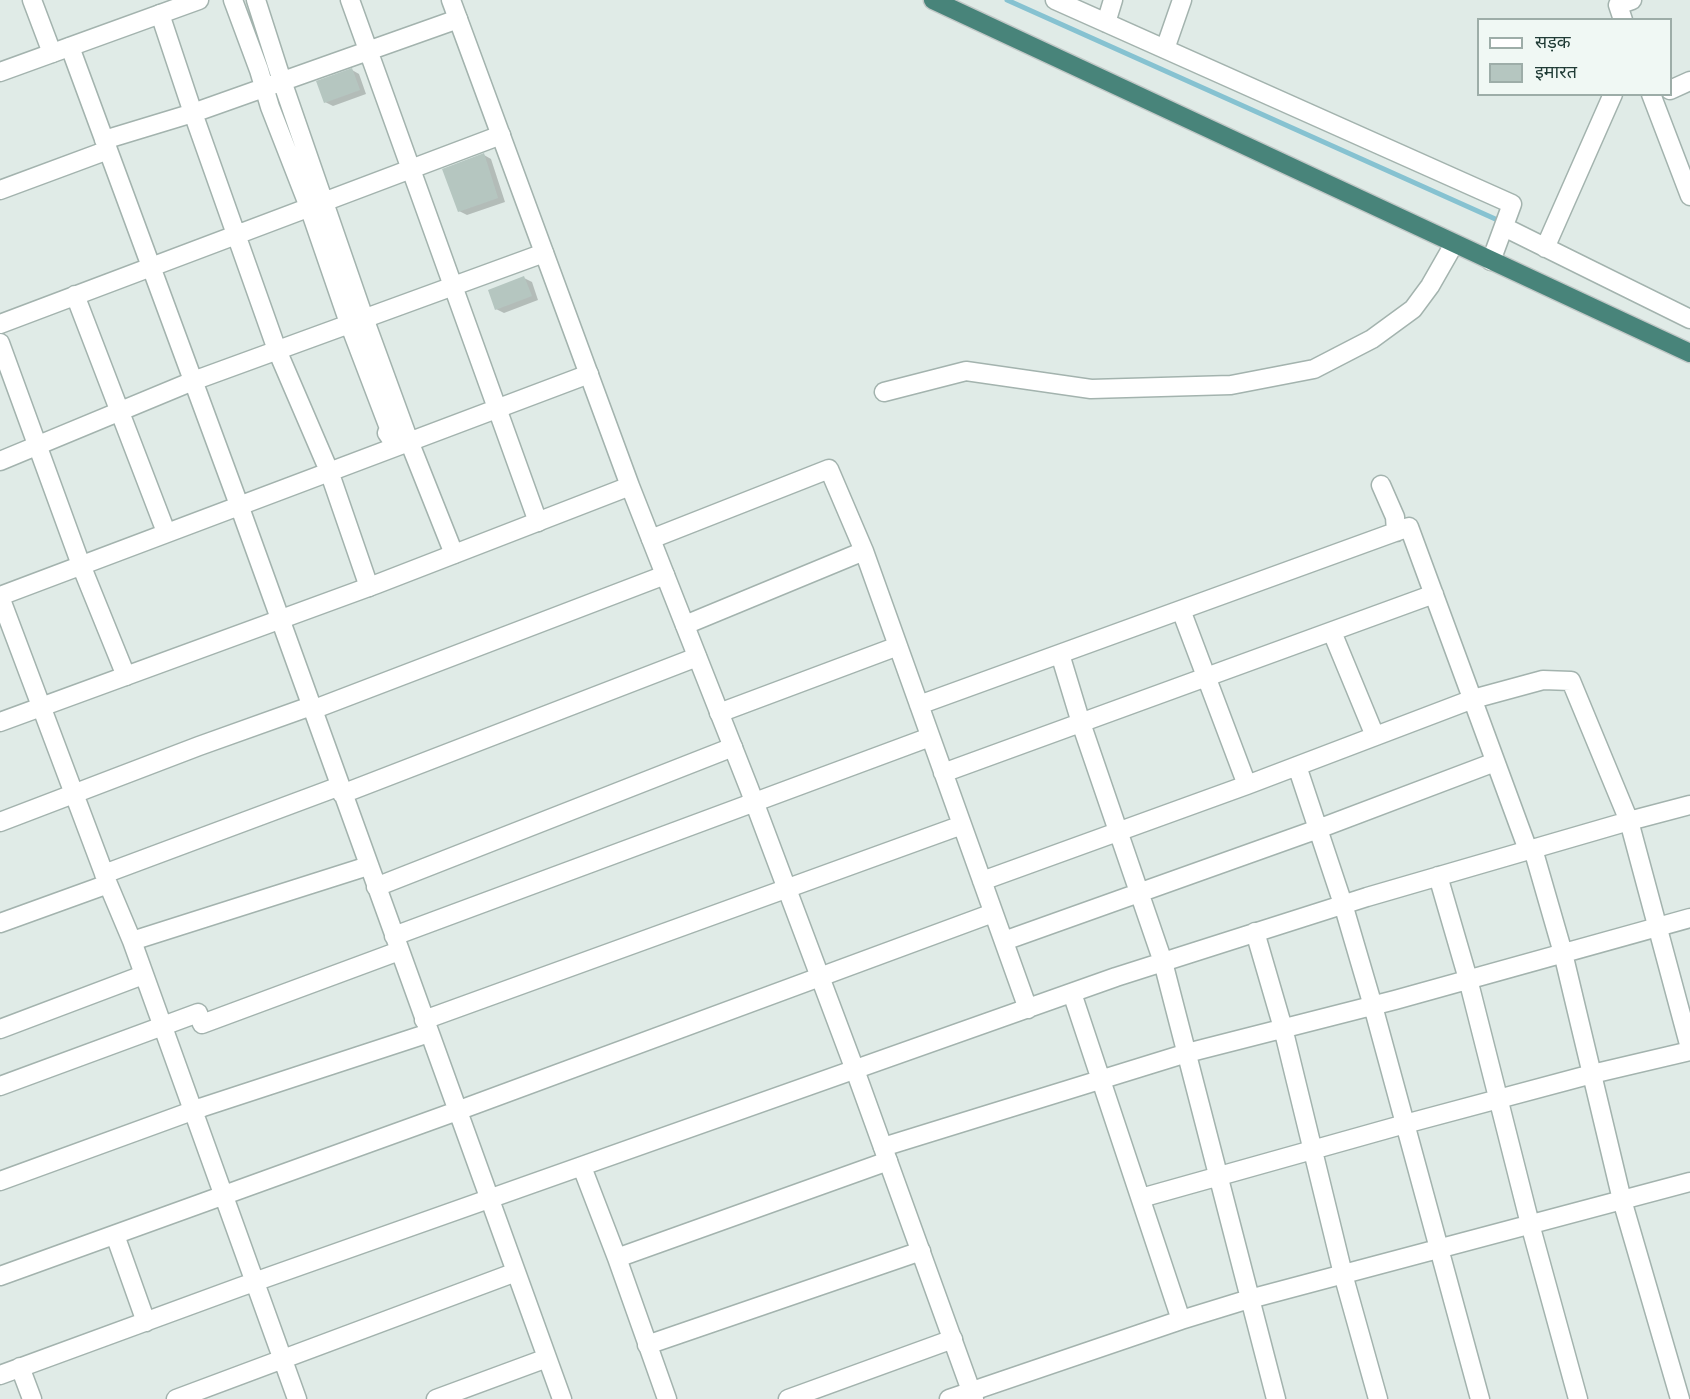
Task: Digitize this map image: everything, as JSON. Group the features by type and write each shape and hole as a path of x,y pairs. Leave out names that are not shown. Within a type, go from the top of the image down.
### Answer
{"highway":[{"path":"933,0 1690,353"}],"street":[{"path":"32,0 52,53"},
{"path":"0,72 199,0"},
{"path":"233,0 270,107 316,204"},
{"path":"256,0 282,81 316,204 356,321 403,444 454,554"},
{"path":"350,0 538,522"},
{"path":"451,0 630,486 787,887 973,1395"},
{"path":"1055,0 1512,204 1491,261"},
{"path":"1107,23 1113,0"},
{"path":"1165,49 1182,0"},
{"path":"1622,18 1618,5 1632,0"},
{"path":"160,14 235,235 277,350 329,471 369,587"},
{"path":"0,190 106,145 458,19"},
{"path":"70,47 239,505 562,1399"},
{"path":"1672,90 1690,81"},
{"path":"1545,248 1612,96"},
{"path":"1654,96 1690,196"},
{"path":"0,324 501,135"},
{"path":"1504,227 1690,319"},
{"path":"884,392 966,371 1091,389 1231,385 1314,369 1372,339 1413,309 1430,286 1454,243"},
{"path":"0,461 193,381 544,253"},
{"path":"75,295 166,532"},
{"path":"0,343 81,566 126,676"},
{"path":"297,1399 132,941 106,879 0,596 589,374"},
{"path":"651,539 829,468 864,551 1028,1009"},
{"path":"1381,485 1395,517 1396,532"},
{"path":"0,722 369,587 630,486"},
{"path":"919,705 1409,527 1496,762 1531,849 1563,953 1622,1200 1681,1399 1690,1397"},
{"path":"685,625 864,551"},
{"path":"0,822 199,746 311,708 665,575"},
{"path":"943,773 1434,594"},
{"path":"1182,610 1247,785"},
{"path":"1332,632 1375,736"},
{"path":"719,713 898,646"},
{"path":"1060,654 1081,723 1163,962 1276,1399"},
{"path":"0,923 106,879 697,657"},
{"path":"982,881 1247,785 1473,699 1543,680 1570,681 1629,821 1690,1049 1312,1149 1141,1198"},
{"path":"0,1086 198,1013 202,1024 754,803 930,737"},
{"path":"376,887 733,747"},
{"path":"1004,941 1318,829 1496,762"},
{"path":"1297,766 1343,904 1373,1006 1480,1399"},
{"path":"0,1375 256,1282 1163,962 1343,904 1690,805"},
{"path":"0,1181 426,1027 787,887 962,825"},
{"path":"132,941 368,866"},
{"path":"1438,876 1468,979 1530,1224 1578,1399"},
{"path":"0,1276 457,1111 993,913"},
{"path":"617,1258 886,1154 1102,1079 1187,1053 1373,1006 1690,918"},
{"path":"1256,933 1283,1028 1343,1274 1378,1399"},
{"path":"0,1029 143,975"},
{"path":"1072,993 1181,1320"},
{"path":"582,1167 667,1399"},
{"path":"949,1399 973,1395 1181,1320 1251,1299 1690,1182"},
{"path":"115,1235 146,1322"},
{"path":"647,1346 921,1251"},
{"path":"176,1399 516,1272"},
{"path":"788,1399 953,1339"},
{"path":"436,1399 547,1358"},
{"path":"20,1367 32,1399"}],"building":[{"path":"352,68 360,90 324,103 316,81"},
{"path":"484,153 498,198 458,212 442,169"},
{"path":"524,276 532,296 495,310 488,290"}],"waterway":[{"path":"1007,0 1502,222"}]}
